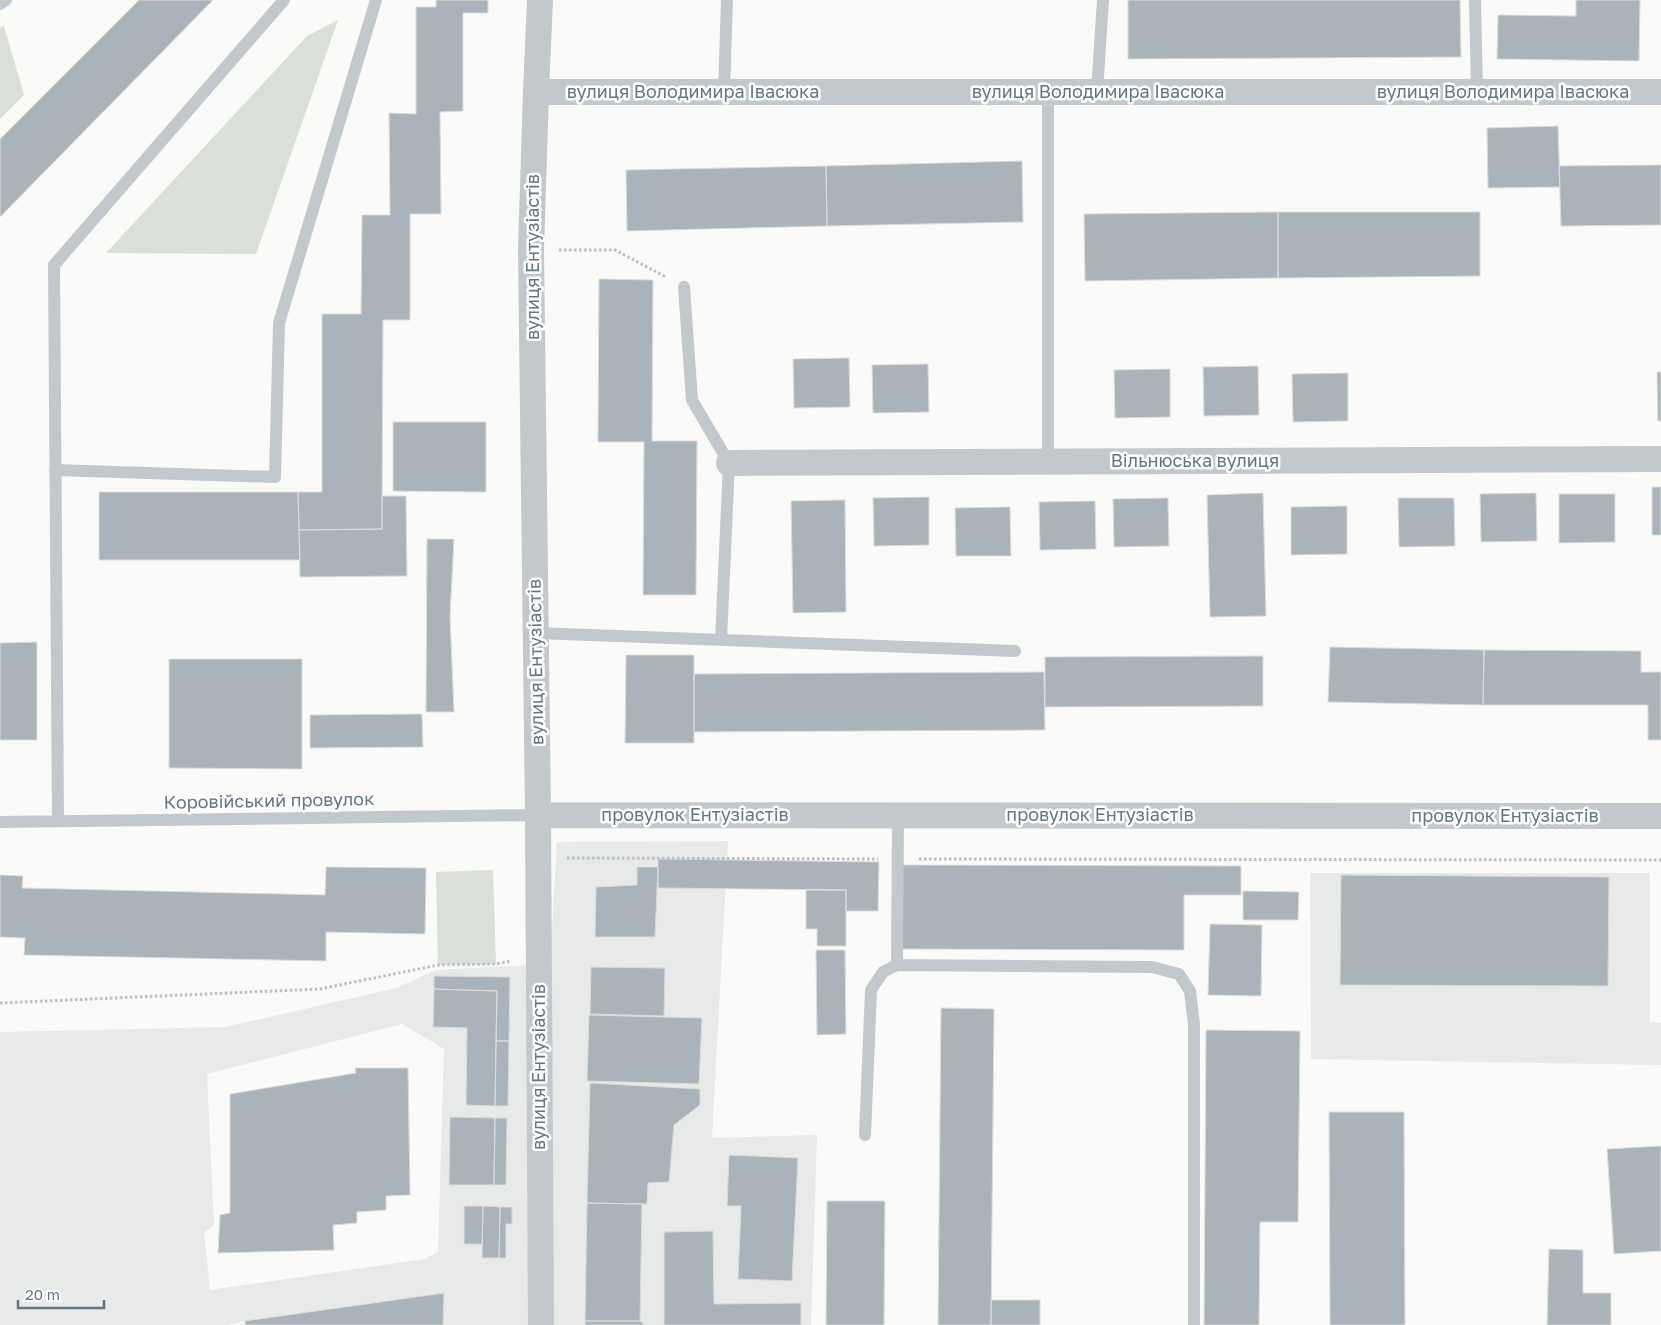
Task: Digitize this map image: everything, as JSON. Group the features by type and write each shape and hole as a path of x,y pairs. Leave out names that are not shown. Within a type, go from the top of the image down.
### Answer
{"street":[{"name":"вулиця Ентузіастів","path":"540,0 531,250 538,815 541,1325"},
{"name":"вулиця Володимира Івасюка","path":"536,92 1661,92"},
{"name":"Вільнюська вулиця","path":"729,463 1661,458"},
{"name":"провулок Ентузіастів","path":"538,815 1661,816"}],"lane":[{"path":"0,4 6,0"},
{"path":"58,821 54,265 284,0"},
{"path":"55,470 275,477 279,323 376,0"},
{"path":"724,91 727,0"},
{"path":"1097,92 1103,0"},
{"path":"1475,0 1477,92"},
{"path":"1048,92 1048,461"},
{"path":"684,287 692,400 729,463 721,640"},
{"path":"536,633 1015,651"},
{"name":"Коровійський провулок","path":"0,822 538,815"},
{"path":"897,965 896,859 898,815"},
{"path":"865,1134 871,990 883,972 897,965 1152,968 1179,974 1190,991 1194,1024 1194,1325"}],"path":[{"path":"531,250 615,250 684,287"},
{"path":"538,858 1661,860"},
{"path":"0,1003 320,989 438,966 496,964 538,956"}],"shaded area":[{"path":"338,20 256,254 106,253 307,36"},
{"path":"4,26 24,95 0,119 0,27"},
{"path":"728,841 712,1138 817,1135 811,1325 238,1325 391,1300 227,1325 0,1325 0,1032 226,1027 396,988 436,970 550,964 557,842","holes":["402,1024 444,1049 438,1252 425,1259 210,1290 204,1232 214,1226 207,1074"]},
{"path":"493,870 496,964 438,965 436,872"},
{"path":"1310,873 1650,873 1650,1022 1661,1023 1661,1065 1311,1059"}],"building":[{"path":"139,0 213,0 0,217 0,139"},
{"path":"436,0 488,0 488,13 463,13 463,111 440,112 441,214 410,214 410,320 383,320 382,529 299,530 298,492 322,492 322,314 361,314 362,215 390,215 389,113 416,114 416,7 436,7"},
{"path":"1128,0 1460,0 1461,57 1128,59"},
{"path":"1576,0 1640,0 1639,61 1497,59 1498,15 1576,16"},
{"path":"1558,126 1560,187 1488,188 1487,128"},
{"path":"1022,161 1023,222 827,226 826,166"},
{"path":"1661,165 1661,225 1561,226 1559,166"},
{"path":"826,166 827,226 627,231 626,170"},
{"path":"1278,212 1480,212 1480,276 1278,278"},
{"path":"1278,212 1278,278 1085,281 1084,214"},
{"path":"599,279 653,280 652,441 697,441 696,595 643,595 644,442 598,442"},
{"path":"849,358 850,407 794,408 793,359"},
{"path":"928,364 929,412 873,413 872,365"},
{"path":"1258,366 1259,415 1204,416 1203,367"},
{"path":"1170,369 1170,417 1115,418 1114,370"},
{"path":"1657,372 1661,372 1661,421 1658,421"},
{"path":"1348,373 1348,421 1293,422 1292,374"},
{"path":"393,422 486,422 486,492 393,491"},
{"path":"1652,487 1661,487 1661,535 1652,535"},
{"path":"99,492 298,492 300,560 99,560"},
{"path":"1263,493 1266,616 1210,617 1207,495"},
{"path":"1536,493 1537,541 1481,542 1480,494"},
{"path":"1559,494 1615,494 1615,542 1559,543"},
{"path":"382,496 406,496 407,576 300,577 299,530 382,529"},
{"path":"929,497 929,545 874,546 873,498"},
{"path":"1168,498 1169,546 1114,547 1113,499"},
{"path":"1398,498 1454,498 1455,546 1399,547"},
{"path":"845,500 846,612 793,613 791,501"},
{"path":"1095,501 1096,549 1040,550 1039,502"},
{"path":"1347,506 1347,554 1291,555 1291,507"},
{"path":"1010,507 1011,556 956,556 955,508"},
{"path":"427,539 454,539 450,616 454,712 426,712"},
{"path":"37,642 37,740 0,740 0,643"},
{"path":"1330,647 1484,650 1483,705 1328,702"},
{"path":"1484,650 1641,651 1641,672 1661,672 1661,740 1648,740 1648,705 1483,705"},
{"path":"626,655 694,655 694,743 625,743"},
{"path":"1263,656 1263,706 1045,707 1045,657"},
{"path":"169,659 302,659 302,769 169,768"},
{"path":"1044,672 1045,730 694,732 694,674"},
{"path":"422,714 423,747 310,748 310,715"},
{"path":"658,859 879,862 878,911 846,911 846,890 658,888"},
{"path":"902,865 1241,866 1241,895 1184,895 1184,950 902,949"},
{"path":"326,867 426,868 425,934 326,932 326,961 24,955 25,938 0,937 0,875 23,876 22,888 325,895"},
{"path":"637,867 658,867 655,937 595,937 596,887 637,885"},
{"path":"1341,875 1609,877 1608,986 1340,985"},
{"path":"806,890 846,890 846,946 817,946 817,929 806,929"},
{"path":"1243,891 1299,892 1298,920 1243,920"},
{"path":"1210,924 1262,925 1261,996 1208,995"},
{"path":"816,950 845,950 846,1034 817,1035"},
{"path":"591,967 665,968 664,1016 590,1014"},
{"path":"434,976 510,977 509,1041 496,1041 497,991 434,989"},
{"path":"434,989 497,991 495,1106 466,1105 467,1028 433,1027"},
{"path":"941,1008 994,1009 991,1325 938,1325"},
{"path":"589,1015 702,1018 699,1084 587,1081"},
{"path":"1206,1030 1300,1031 1298,1222 1260,1222 1259,1325 1204,1325"},
{"path":"496,1041 509,1041 508,1106 495,1106"},
{"path":"355,1068 408,1068 410,1195 386,1196 386,1210 357,1212 357,1223 333,1225 334,1250 218,1253 220,1215 230,1213 230,1094 356,1073"},
{"path":"590,1083 700,1089 700,1105 674,1125 669,1182 648,1183 647,1204 587,1203"},
{"path":"1329,1112 1404,1112 1405,1325 1330,1325"},
{"path":"450,1117 495,1118 494,1185 449,1185"},
{"path":"495,1118 507,1118 506,1185 494,1185"},
{"path":"1661,1146 1661,1251 1614,1254 1607,1149"},
{"path":"729,1155 798,1158 792,1281 738,1279 741,1206 727,1206"},
{"path":"827,1201 885,1201 884,1325 826,1325"},
{"path":"587,1203 642,1204 640,1321 585,1321"},
{"path":"464,1206 483,1206 482,1244 464,1244"},
{"path":"483,1206 500,1207 499,1258 482,1258"},
{"path":"500,1207 512,1207 512,1224 506,1224 506,1258 499,1258"},
{"path":"713,1231 714,1304 801,1303 801,1325 664,1325 664,1232"},
{"path":"1549,1249 1583,1250 1583,1293 1611,1293 1611,1325 1547,1325"},
{"path":"444,1293 443,1325 245,1325 245,1321"},
{"path":"991,1300 1040,1300 1040,1325 991,1325"},
{"path":"585,1321 640,1321 645,1325 585,1325"}]}
